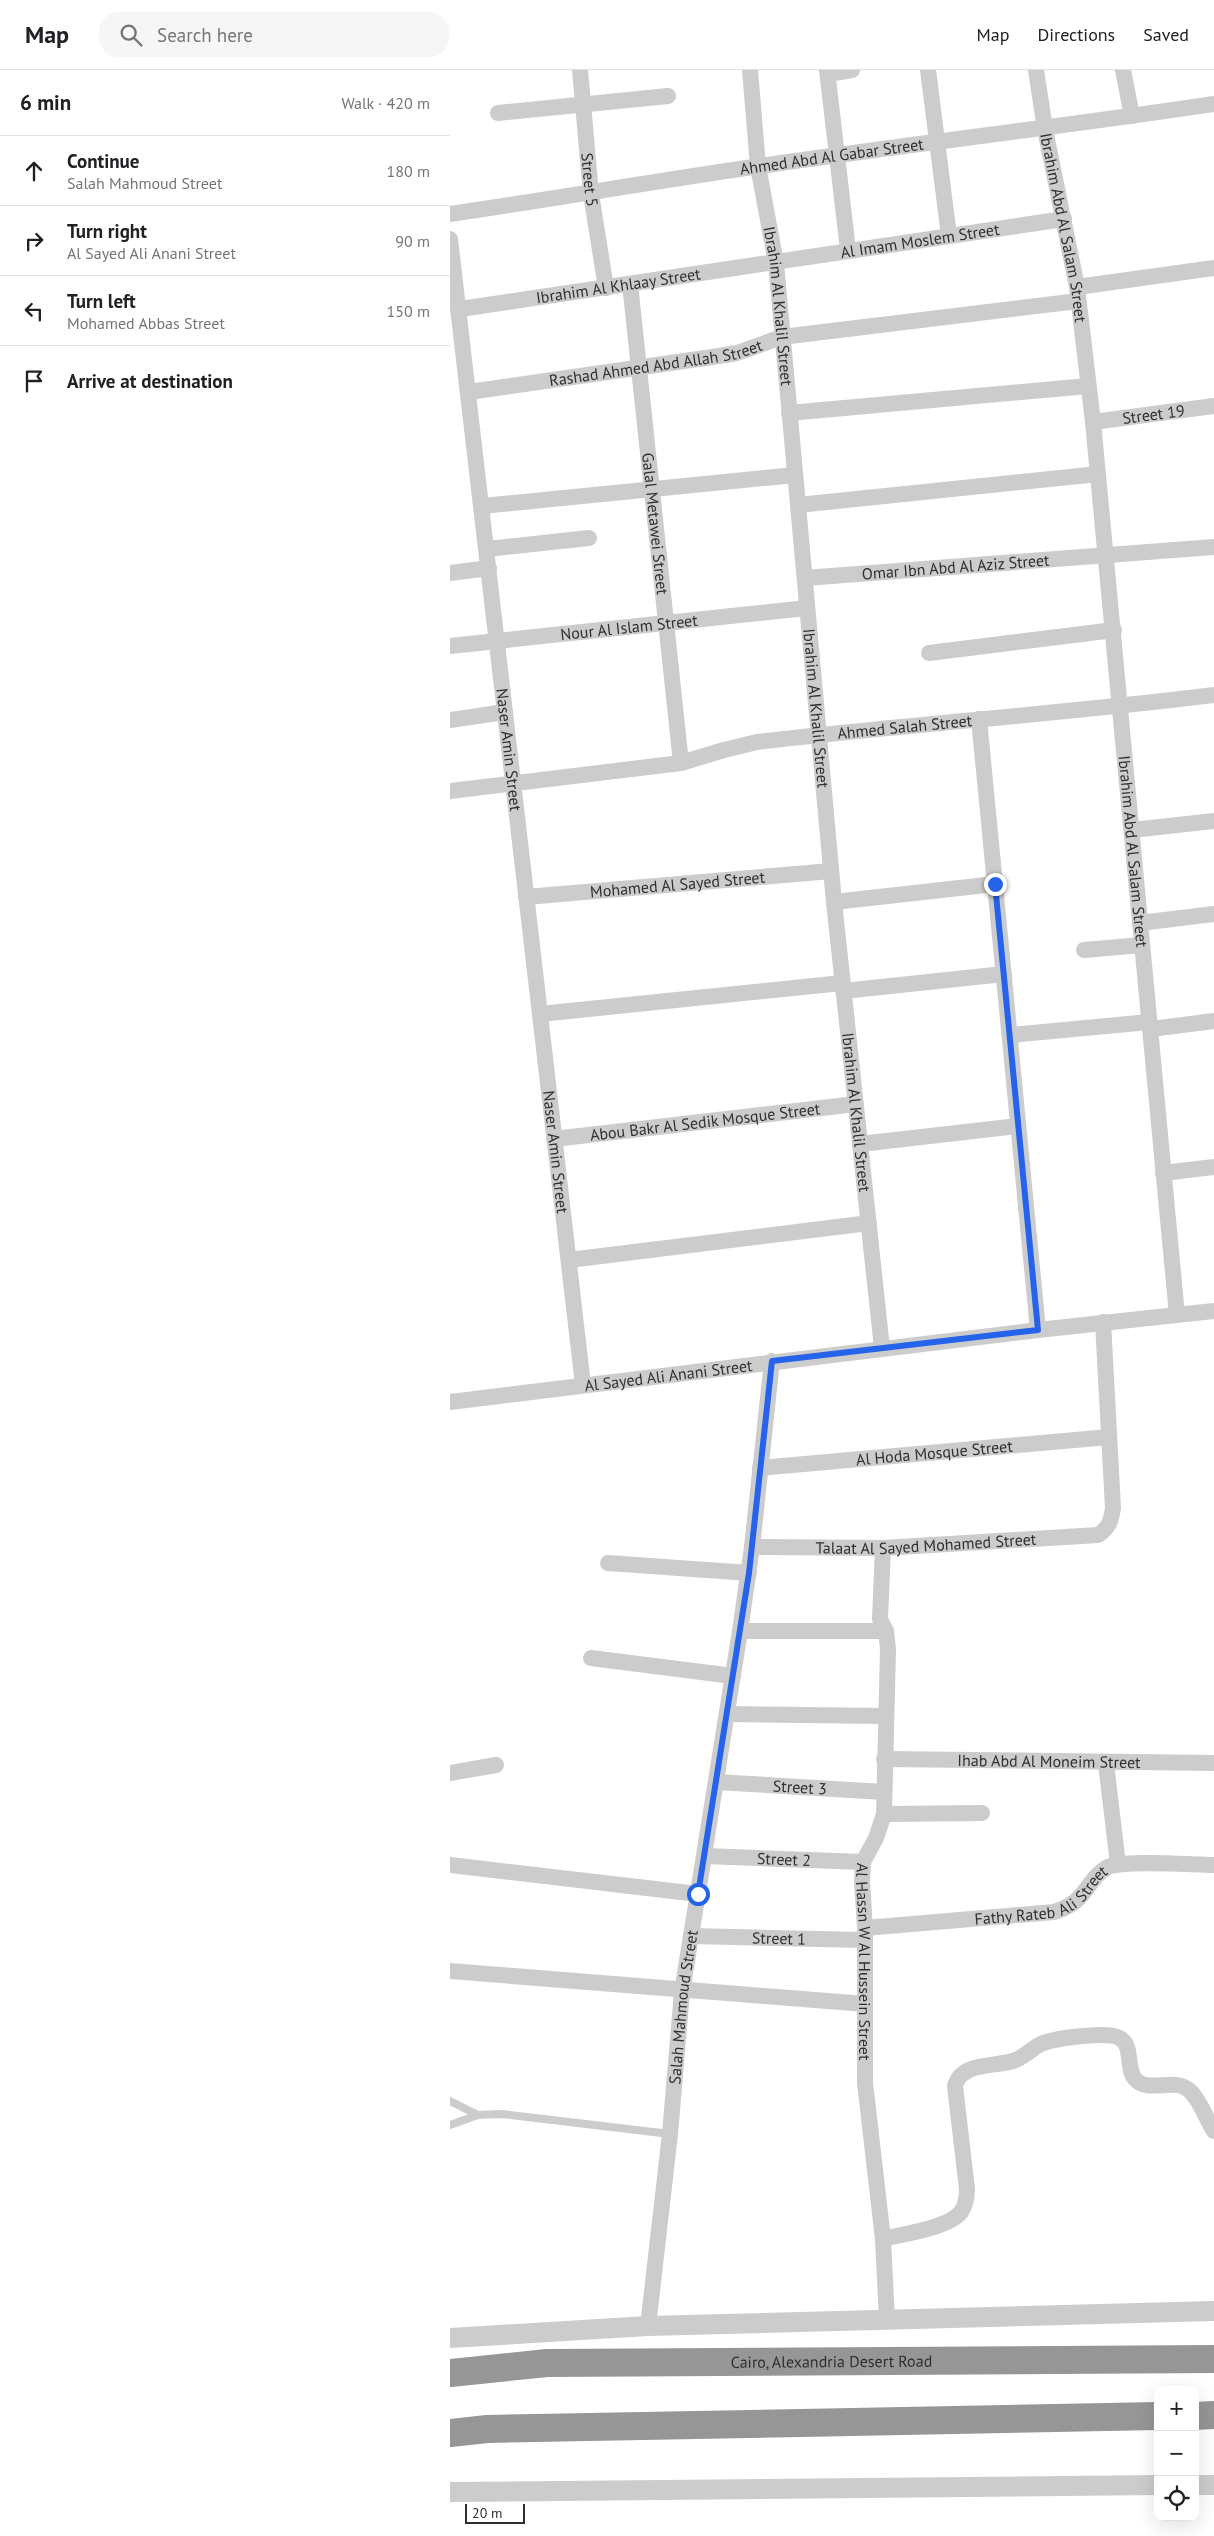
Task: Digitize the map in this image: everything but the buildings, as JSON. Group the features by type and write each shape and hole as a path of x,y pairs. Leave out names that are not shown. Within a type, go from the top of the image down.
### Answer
{"highway":[{"name":"Cairo, Alexandria Desert Road","path":"450,2373 547,2363 1214,2359"},
{"path":"1199,2416 1214,2415"},
{"path":"450,2433 487,2429 1154,2416"}],"street":[{"name":"Street 5","path":"580,70 591,194 606,288"},
{"name":"Ibrahim Al Khalil Street","path":"750,70 758,166 776,263 834,902 882,1348"},
{"path":"848,250 827,72 852,70"},
{"path":"928,70 949,236"},
{"name":"Ibrahim Abd Al Salam Street","path":"1036,70 1078,294 1093,422 1107,554 1177,1316"},
{"path":"1123,70 1132,116"},
{"path":"498,113 668,96"},
{"name":"Ahmed Abd Al Gabar Street","path":"450,214 591,194 758,166 1046,129 1214,104"},
{"name":"Al Imam Moslem Street","path":"776,263 848,250 1064,219"},
{"name":"Naser Amin Street","path":"450,239 460,309 583,1384"},
{"name":"Ibrahim Al Khlaay Street","path":"460,309 776,263"},
{"name":"Rashad Ahmed Abd Allah Street","path":"469,392 737,352 782,337 1078,294 1214,268"},
{"name":"Galal Metawei Street","path":"630,284 681,763"},
{"path":"789,413 1088,386"},
{"name":"Street 19","path":"1093,422 1214,406"},
{"path":"798,505 1098,474"},
{"path":"482,506 795,475"},
{"path":"487,549 589,538"},
{"name":"Omar Ibn Abd Al Aziz Street","path":"805,578 1214,547"},
{"path":"450,573 489,568"},
{"name":"Nour Al Islam Street","path":"450,646 807,608"},
{"path":"929,653 1114,630"},
{"name":"Ahmed Salah Street","path":"450,792 681,763 757,742 1120,707 1214,695"},
{"path":"450,720 506,712"},
{"path":"980,719 1038,1330"},
{"path":"1132,830 1214,821"},
{"name":"Mohamed Al Sayed Street","path":"526,897 831,871"},
{"path":"834,902 995,884"},
{"path":"1140,923 1214,914"},
{"path":"1084,950 1142,945"},
{"path":"540,1014 1004,974"},
{"path":"1010,1035 1214,1021"},
{"name":"Abou Bakr Al Sedik Mosque Street","path":"554,1139 856,1104"},
{"path":"860,1144 1018,1126"},
{"path":"1163,1174 1214,1167"},
{"path":"569,1260 869,1223"},
{"name":"Al Sayed Ali Anani Street","path":"450,1402 772,1361 1103,1322 1214,1311"},
{"path":"1103,1322 1109,1437"},
{"name":"Salah Mahmoud Street","path":"648,2326 670,2134 682,1992 749,1573 772,1361"},
{"name":"Al Hoda Mosque Street","path":"760,1468 1109,1437"},
{"name":"Talaat Al Sayed Mohamed Street","path":"752,1547 882,1548 1098,1535 1107,1530 1112,1514 1109,1437"},
{"name":"Al Hassn W Al Hussein Street","path":"882,1548 880,1619 886,1631 888,1649 884,1716 884,1814 876,1838 864,1862 865,2083 883,2239 887,2320"},
{"path":"608,1563 749,1573"},
{"path":"740,1630 886,1631"},
{"path":"591,1658 733,1676"},
{"path":"726,1714 884,1716"},
{"name":"Ihab Abd Al Moneim Street","path":"884,1759 1106,1764 1214,1763"},
{"path":"1106,1764 1118,1864"},
{"path":"450,1773 496,1765"},
{"name":"Street 3","path":"716,1782 884,1792"},
{"path":"884,1814 982,1813"},
{"name":"Street 2","path":"704,1856 864,1862"},
{"name":"Fathy Rateb Ali Street","path":"865,1934 1054,1912 1079,1900 1101,1872 1118,1864 1214,1865"},
{"path":"450,1866 698,1894"},
{"name":"Street 1","path":"691,1936 865,1934"},
{"path":"450,1972 682,1992 865,2004"},
{"path":"883,2239 948,2222 961,2212 965,2205 967,2189 954,2086 959,2075 970,2069 1019,2059 1046,2042 1108,2036 1120,2039 1128,2048 1131,2072 1138,2082 1144,2085 1182,2086 1190,2090 1214,2131"},
{"path":"450,2338 648,2326 1214,2311"},
{"path":"450,2492 1154,2485"},
{"path":"1199,2485 1214,2485"}],"lane":[{"path":"450,2101 478,2115"},
{"path":"450,2125 478,2115 502,2114 670,2134"}],"route":[{"path":"698,1894 749,1573 772,1361 1038,1330 995,884"}]}
